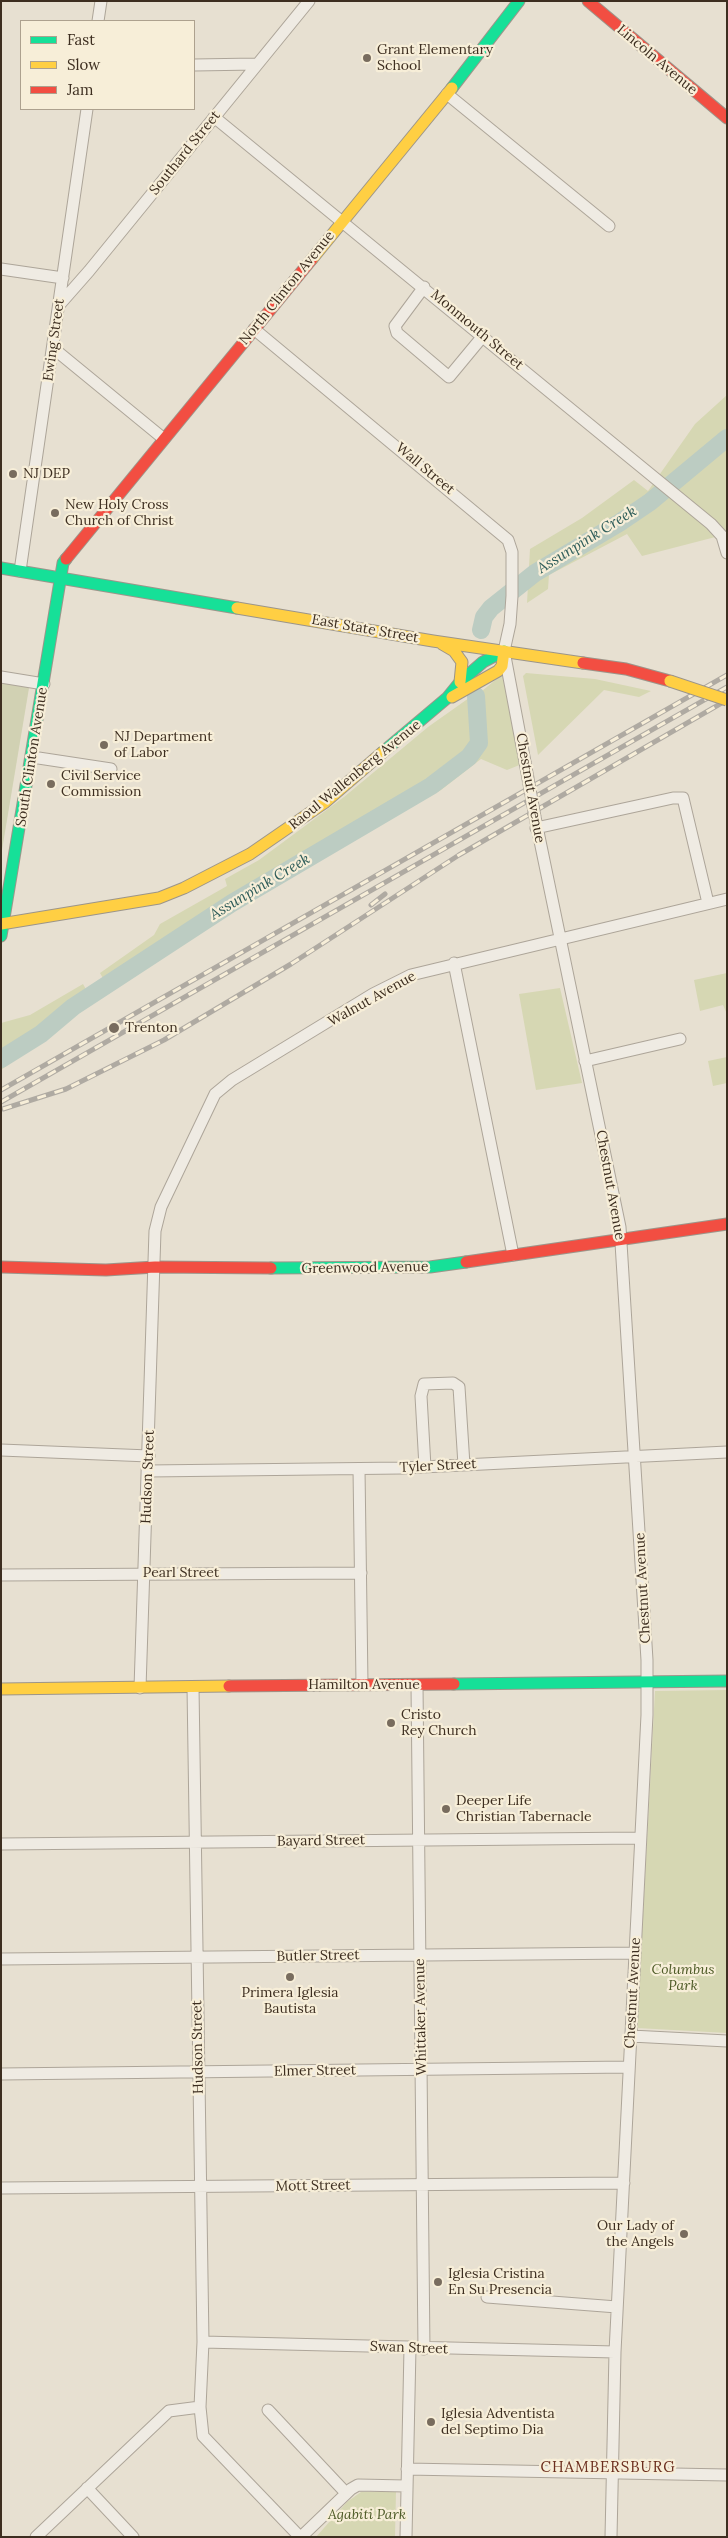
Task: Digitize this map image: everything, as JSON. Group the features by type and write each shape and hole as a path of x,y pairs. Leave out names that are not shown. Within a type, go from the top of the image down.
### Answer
{"street":[{"path":"98,20 101,1"},
{"name":"Southard Street","path":"60,304 89,272 309,1"},
{"name":"North Clinton Avenue","path":"61,578 63,563 447,94 520,1"},
{"name":"Lincoln Avenue","path":"588,1 725,113"},
{"path":"195,65 256,64"},
{"path":"447,94 609,226"},
{"name":"Ewing Street","path":"20,571 60,304 86,110"},
{"name":"Monmouth Street","path":"214,117 424,287 718,530 727,553"},
{"path":"1,269 63,278"},
{"path":"424,287 395,326 397,333 450,377 483,336"},
{"name":"Wall Street","path":"254,329 506,538 512,552 512,609 504,651"},
{"path":"53,348 164,439"},
{"name":"East State Street","path":"1,568 433,641 626,669 727,700"},
{"name":"South Clinton Avenue","path":"2,928 61,578"},
{"path":"433,641 451,648 459,657 464,669 460,682"},
{"name":"Raoul Wallenberg Avenue","path":"2,928 159,898 257,850 308,816 447,698 460,682 483,662 504,651"},
{"name":"Raoul Wallenberg Avenue","path":"447,698 463,692 498,671 502,666 504,651"},
{"name":"Chestnut Avenue","path":"504,651 535,823 612,1182 621,1239 635,1455 647,1682 615,2352 611,2537"},
{"path":"1,677 44,684"},
{"path":"32,757 110,769"},
{"path":"535,823 673,798 683,798 708,903"},
{"name":"Walnut Avenue","path":"155,1267 155,1231 161,1207 211,1099 222,1086 411,975 454,963 727,899"},
{"path":"454,963 513,1255"},
{"path":"585,1061 680,1039"},
{"name":"Greenwood Avenue","path":"1,1267 106,1270 155,1267 348,1269 420,1267 727,1224"},
{"path":"1,1255 25,1267"},
{"name":"Hudson Street","path":"140,1688 155,1267"},
{"path":"425,1467 421,1396 424,1384 453,1383 459,1387 464,1465"},
{"path":"1,1450 149,1456"},
{"name":"Tyler Street","path":"148,1471 425,1467 635,1455 727,1452"},
{"path":"359,1469 362,1684"},
{"name":"Pearl Street","path":"1,1575 360,1573"},
{"name":"Hamilton Avenue","path":"1,1689 727,1681"},
{"name":"Whittaker Avenue","path":"417,1685 424,2349"},
{"name":"Hudson Street","path":"193,1687 203,2342 200,2407 203,2436 300,2537"},
{"name":"Bayard Street","path":"1,1844 640,1838"},
{"name":"Butler Street","path":"1,1959 635,1952"},
{"path":"631,2036 727,2041"},
{"name":"Elmer Street","path":"1,2074 629,2067"},
{"name":"Mott Street","path":"1,2188 624,2183"},
{"path":"486,2297 617,2307"},
{"name":"Swan Street","path":"203,2342 424,2349 615,2352"},
{"path":"406,2537 410,2348"},
{"path":"36,2537 169,2411 200,2407"},
{"path":"268,2410 346,2493"},
{"path":"407,2469 727,2475"},
{"path":"300,2537 346,2493 358,2485 406,2486"},
{"path":"87,2488 133,2537"}],"green space":[{"path":"727,395 727,534 642,556 627,534 549,575 548,589 527,603 530,549 582,518 634,480 648,491 695,424"},
{"path":"505,672 522,764 507,770 481,759 441,790 218,917 110,991 100,973 154,935 160,924 227,886 225,879 259,860 344,797 428,727 482,691"},
{"path":"526,673 595,679 651,691 639,697 604,690 538,755 523,676"},
{"path":"1,677 30,682 1,856"},
{"path":"727,973 727,1014 723,1005 700,1011 694,980"},
{"path":"83,984 93,1002 1,1070 1,1023 30,1015"},
{"path":"560,988 582,1083 536,1090 519,994"},
{"path":"727,1057 727,1083 713,1086 708,1061"},
{"name":"Columbus Park","path":"727,1690 727,2033 637,2028 655,1691"},
{"name":"Agabiti Park","path":"361,2492 396,2492 395,2537 316,2537 347,2502"}],"waterway":[{"name":"Assunpink Creek","path":"481,630 484,617 491,608 535,573 619,523 650,502 727,438"},
{"name":"Assunpink Creek","path":"1,1059 41,1034 73,1007 232,903 431,786 469,757 479,743 476,696"}],"railway":[{"path":"1,1090 727,675"},
{"path":"1,1102 727,687"},
{"path":"3,1109 66,1089 164,1040 291,964 459,855 727,700"},
{"path":"371,905 385,894"}],"traffic: fast":[{"path":"452,88 519,1"},
{"path":"1,936 63,563 66,559"},
{"path":"1,568 237,608"},
{"path":"383,752 447,698 460,682 483,662 504,651"},
{"path":"271,1268 430,1267 466,1262"},
{"path":"454,1684 727,1681"}],"traffic: slow":[{"path":"312,259 452,88"},
{"path":"237,608 433,641 583,663"},
{"path":"442,644 454,651 462,662 460,682"},
{"path":"452,697 498,671 502,666 504,651"},
{"path":"670,681 727,700"},
{"path":"1,924 159,898 184,888 250,854 324,803 383,752"},
{"path":"1,1689 229,1686"}],"traffic: jam":[{"path":"588,1 727,118"},
{"path":"66,559 312,259"},
{"path":"583,663 626,669 670,681"},
{"path":"466,1262 727,1224"},
{"path":"1,1267 106,1270 155,1267 271,1268"},
{"path":"229,1686 454,1684"}],"place":[{"name":"Grant Elementary School","path":"367,58"},
{"name":"NJ DEP","path":"13,474"},
{"name":"New Holy Cross Church of Christ","path":"55,513"},
{"name":"NJ Department of Labor","path":"104,745"},
{"name":"Civil Service Commission","path":"51,784"},
{"name":"Trenton","path":"114,1028"},
{"name":"Cristo Rey Church","path":"391,1723"},
{"name":"Deeper Life Christian Tabernacle","path":"446,1809"},
{"name":"Primera Iglesia Bautista","path":"290,1977"},
{"name":"Our Lady of the Angels","path":"684,2234"},
{"name":"Iglesia Cristina En Su Presencia","path":"438,2282"},
{"name":"Iglesia Adventista del Septimo Dia","path":"431,2422"}],"district":[{"name":"CHAMBERSBURG","path":"608,2468"}]}
